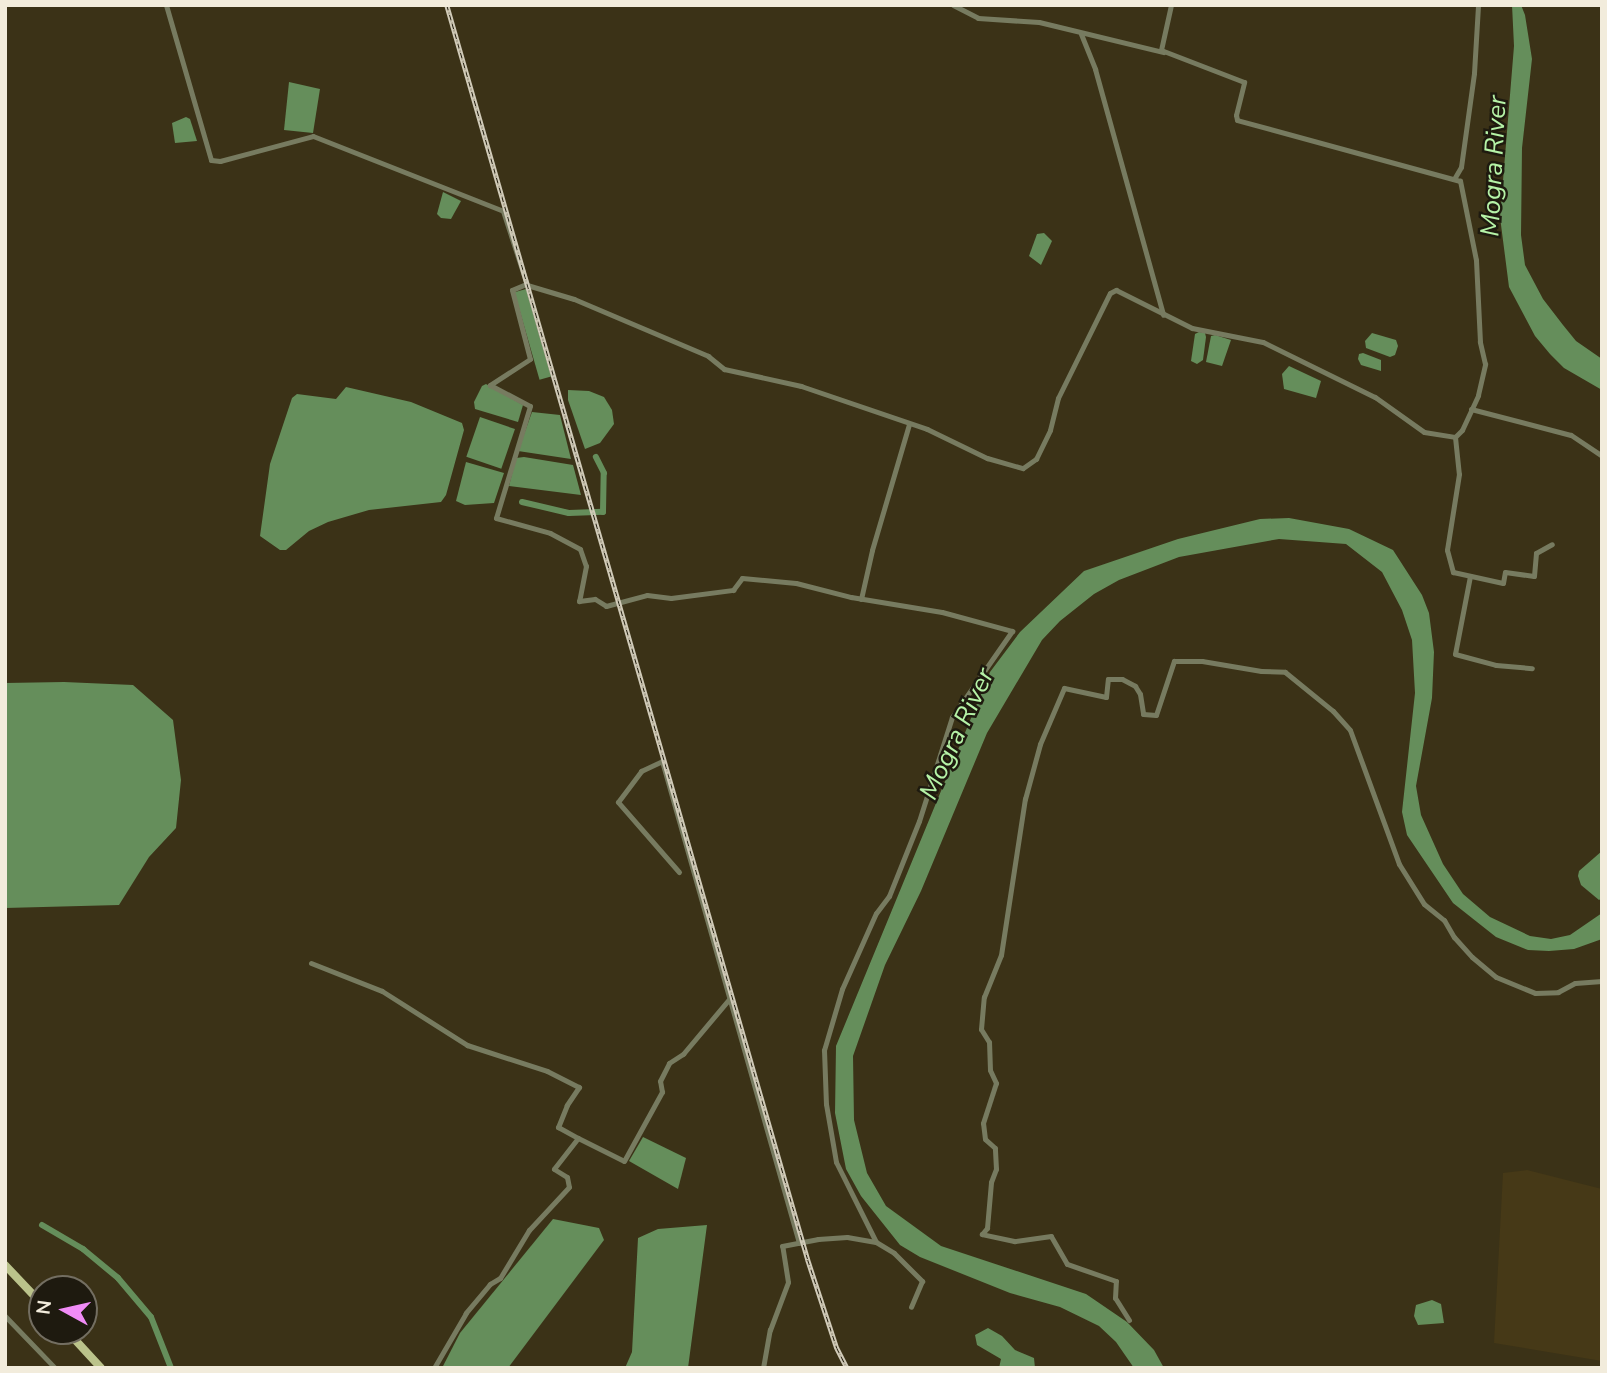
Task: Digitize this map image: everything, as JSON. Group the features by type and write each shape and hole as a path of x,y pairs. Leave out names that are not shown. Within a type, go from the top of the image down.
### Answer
{"main road":[{"path":"5,1265 28,1289"},
{"path":"80,1345 101,1368"}],"street":[{"path":"166,5 211,160 220,161 313,136 503,211 526,284"},
{"path":"953,5 978,18 1039,22 1163,52 1244,82 1236,115 1241,122 1345,147 1460,181 1476,260 1480,342 1485,364 1482,383 1455,438 1459,474 1447,550 1453,572 1503,583 1504,572 1534,576 1536,553 1552,544"},
{"path":"1163,52 1161,47 1171,5"},
{"path":"1454,179 1461,167 1463,153 1474,73 1478,5"},
{"path":"1081,34 1095,69 1163,315"},
{"path":"876,1242 836,1162 826,1104 824,1050 842,989 876,913 889,896 914,833 952,717 990,657 1012,631 942,612 861,599 796,583 742,578 733,590 671,598 647,595 606,606 595,599 579,601 586,566 580,549 551,533 496,518 530,406 490,385 530,359 512,290 526,284 558,292 703,354 724,369 801,386 927,429 975,454 1023,468 1036,459 1051,430 1058,398 1112,291 1116,290 1192,328 1263,342 1375,397 1424,432 1455,438"},
{"path":"1471,409 1571,435 1602,456"},
{"path":"861,599 872,550 909,424"},
{"path":"1470,576 1455,654 1496,665 1532,668"},
{"path":"1129,1320 1115,1298 1116,1281 1067,1264 1051,1236 1014,1241 982,1234 988,1228 991,1182 996,1170 995,1148 985,1139 983,1124 996,1083 990,1070 989,1042 981,1029 984,997 1001,955 1025,799 1041,744 1064,688 1106,697 1108,679 1122,679 1135,686 1140,694 1143,714 1156,715 1174,661 1202,661 1261,671 1285,672 1333,711 1350,730 1399,864 1424,904 1444,920 1454,937 1472,957 1496,977 1535,993 1558,992 1575,983 1602,981"},
{"path":"679,872 618,802 641,771 662,761 799,1243"},
{"path":"311,963 382,990 467,1045 547,1071 579,1087 566,1105 558,1127 624,1161 663,1091 660,1081 669,1063 682,1054 731,998"},
{"path":"434,1368 466,1313 490,1284 500,1278 529,1230 569,1186 567,1177 554,1169 578,1138"},
{"path":"763,1368 770,1330 788,1282 782,1246 847,1237 876,1242 894,1253 922,1280 911,1307"},
{"path":"5,1316 55,1368"}],"shaded area":[{"path":"1512,5 1521,5 1525,15 1532,59 1522,148 1521,235 1525,265 1543,299 1576,341 1602,359 1602,390 1564,368 1550,354 1535,336 1509,287 1500,217 1514,46"},
{"path":"289,82 320,89 313,133 284,130"},
{"path":"186,117 190,119 197,141 175,143 172,123"},
{"path":"443,192 461,201 451,219 441,218 437,214"},
{"path":"1044,233 1052,241 1041,265 1029,256 1037,234"},
{"path":"526,289 551,376 540,380 514,292"},
{"path":"1205,333 1206,337 1203,360 1197,364 1191,361 1195,334"},
{"path":"1372,333 1396,340 1398,346 1395,355 1390,357 1366,348 1365,341"},
{"path":"1211,336 1231,340 1222,366 1206,362"},
{"path":"1359,354 1381,360 1381,371 1361,365 1358,359"},
{"path":"1289,366 1321,381 1316,398 1284,389 1282,374"},
{"path":"486,384 523,405 518,422 475,409 474,402 482,386"},
{"path":"346,387 411,402 462,423 464,430 446,495 441,502 369,510 328,522 309,531 286,550 280,550 260,536 270,464 292,398 297,394 336,399"},
{"path":"568,390 589,391 604,397 612,410 614,424 600,443 585,449 568,400"},
{"path":"532,412 560,415 571,459 518,451"},
{"path":"480,417 515,429 501,469 466,457"},
{"path":"516,458 573,465 581,495 509,486"},
{"path":"466,462 504,473 494,503 465,505 456,501"},
{"path":"1289,518 1349,529 1393,550 1422,595 1429,613 1434,652 1432,698 1416,786 1421,815 1443,864 1463,894 1490,917 1530,936 1551,939 1570,935 1602,913 1602,939 1574,949 1549,951 1528,950 1496,937 1453,903 1407,835 1402,812 1415,693 1412,640 1402,610 1382,572 1346,544 1279,539 1179,557 1119,580 1094,594 1060,621 1042,640 987,733 921,891 885,965 853,1056 854,1120 867,1173 886,1206 941,1246 1086,1294 1127,1322 1154,1350 1164,1368 1134,1368 1116,1342 1099,1326 1060,1307 1010,1293 920,1257 900,1245 861,1196 846,1169 835,1113 836,1046 990,672 1020,632 1084,571 1178,539 1260,519"},
{"path":"5,683 133,685 173,720 181,780 176,828 149,857 119,905 5,908"},
{"path":"1602,851 1602,898 1599,900 1581,885 1578,876 1579,871"},
{"path":"643,1137 686,1158 678,1189 629,1161"},
{"path":"1527,1170 1602,1189 1602,1361 1494,1343 1503,1173"},
{"path":"553,1219 599,1228 604,1240 508,1368 442,1368 460,1333"},
{"path":"707,1225 688,1368 625,1368 632,1352 638,1238 658,1229"},
{"path":"1432,1300 1441,1304 1444,1323 1418,1325 1414,1316 1416,1305"},
{"path":"988,1328 1002,1336 1015,1350 1034,1358 1035,1368 999,1368 1001,1359 977,1345 975,1335"}],"waterway":[{"path":"522,502 569,513 603,512 604,473 596,457"},
{"path":"42,1225 83,1249 118,1278 151,1317 171,1368"}],"railway":[{"path":"447,5 808,1260 837,1348 847,1368"}],"water label":[{"name":"Mogra River","path":"1494,166"},
{"name":"Mogra River","path":"957,734"}]}
